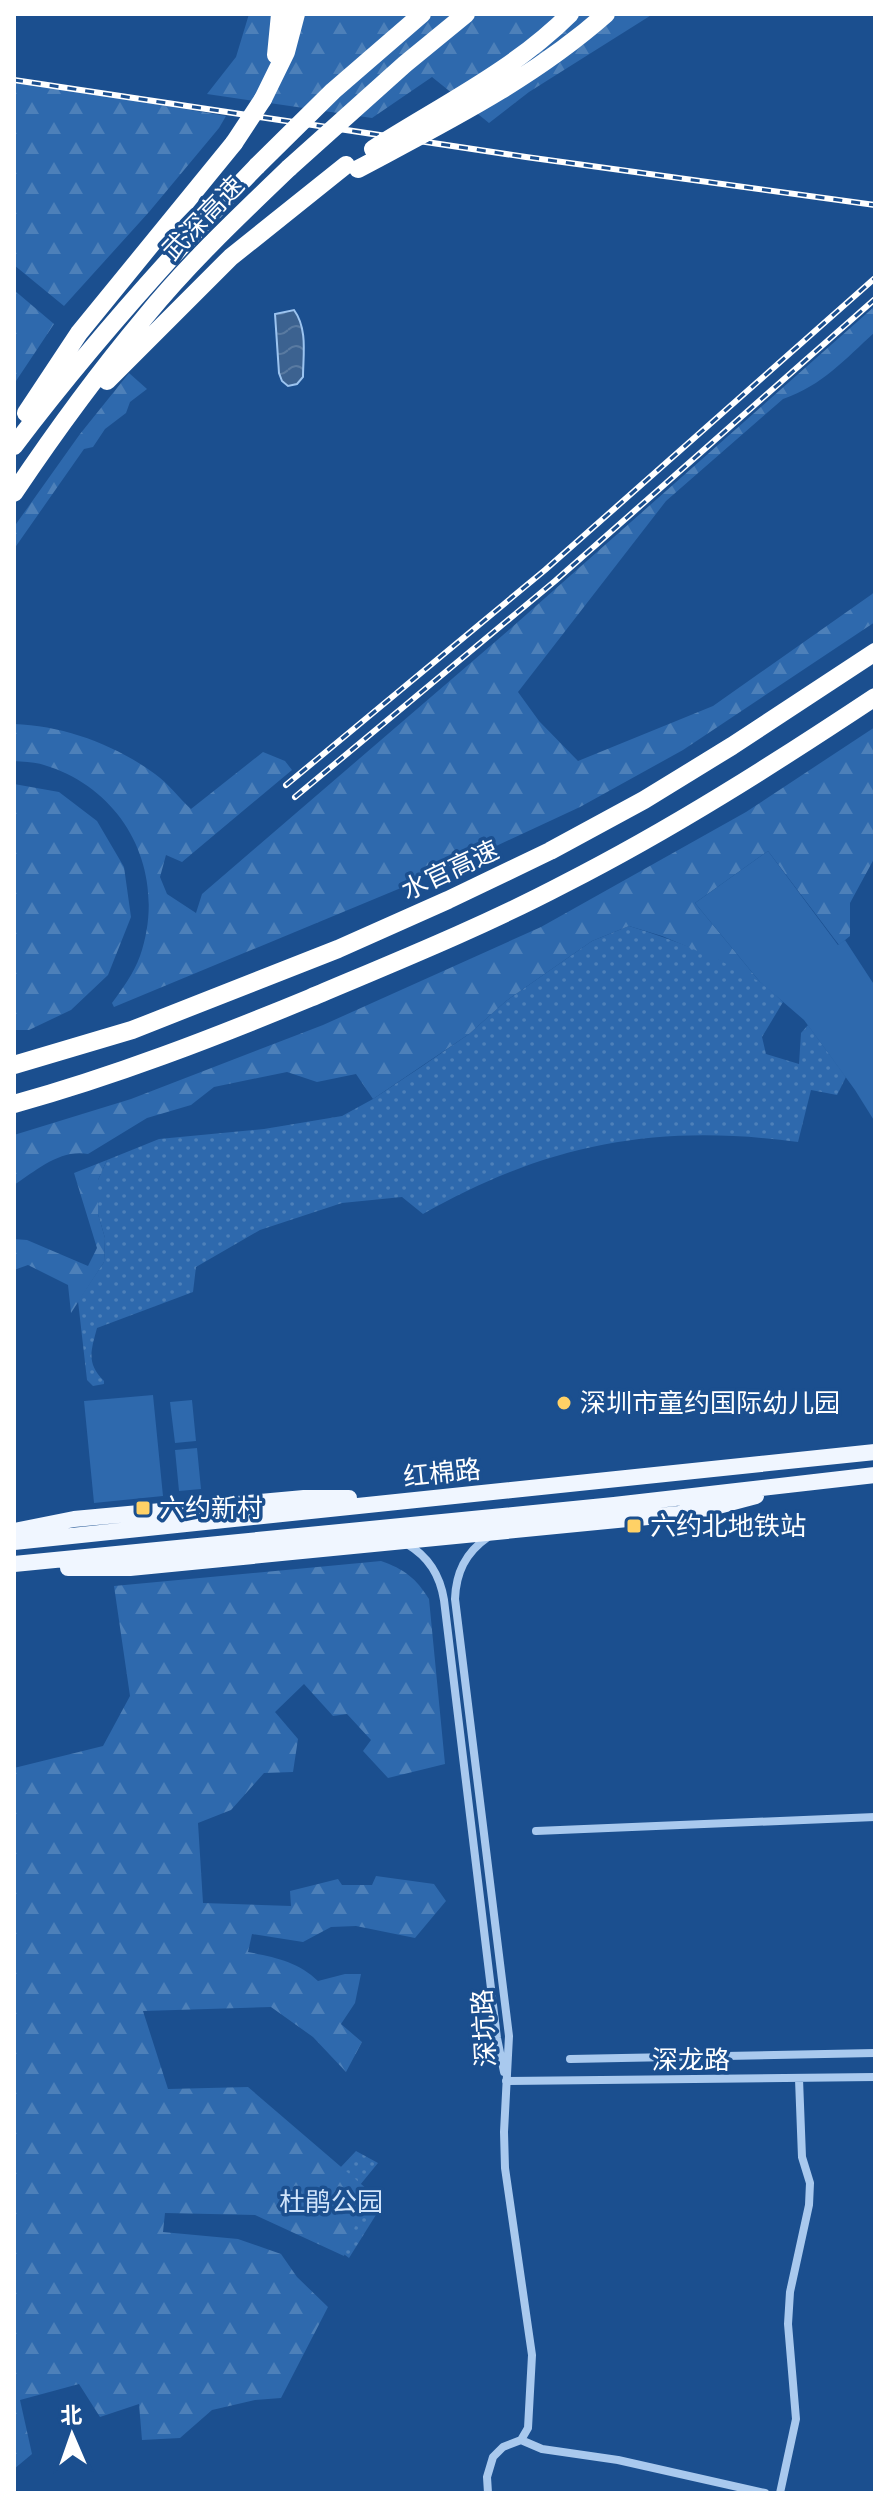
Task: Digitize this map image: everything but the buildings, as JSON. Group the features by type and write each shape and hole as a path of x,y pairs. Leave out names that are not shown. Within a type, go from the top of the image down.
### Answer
{"highway":[{"path":"263,99 276,55 280,14"},
{"path":"14,430 79,333 234,143 263,99 286,52 296,14"},
{"name":"武深高速","path":"14,446 41,410 208,217 333,91 422,14"},
{"name":"武深高速","path":"14,493 61,424 146,315 225,229 405,64 466,14"},
{"path":"61,424 231,257 298,203 516,61 570,14"},
{"path":"352,167 518,81 606,14"},
{"name":"水官高速","path":"14,1065 132,1030 227,994 461,894 550,851 644,800 875,652"},
{"path":"14,1104 230,1031 461,933 563,885 751,779 875,697"}],"main road":[{"name":"红棉路","path":"14,1542 875,1452"},
{"name":"红棉路","path":"14,1565 614,1505 875,1475"},
{"path":"14,1565 130,1568 507,1531 707,1509 788,1485"},
{"path":"14,1531 74,1519 304,1498 403,1501"}],"street":[{"name":"深坑路","path":"506,2081 509,2036 455,1599 456,1583 468,1555 490,1536 507,1531"},
{"name":"深坑路","path":"395,1542 408,1545 427,1560 442,1587 497,2038 506,2081"},
{"path":"536,1831 875,1817"},
{"path":"570,2059 875,2053"},
{"name":"深龙路","path":"506,2081 875,2077"},
{"path":"780,2493 796,2419 788,2324 790,2292 809,2205 810,2183 802,2157 799,2079"},
{"path":"488,2493 487,2477 493,2457 503,2447 521,2440 528,2428 532,2355 505,2168 506,2081"},
{"path":"521,2440 542,2449 618,2460 765,2493"}],"green space":[{"path":"249,14 653,14 529,92 489,123 432,77 372,118 207,94 236,57"},
{"path":"14,80 226,116 149,212 64,306 14,265"},
{"path":"14,290 54,324 14,384"},
{"path":"875,306 875,332 843,362 810,387 783,399 666,501 518,692 539,721 578,761 713,706 875,592 875,622 683,750 580,807 449,868 114,1007 112,1003 128,981 140,956 147,926 148,896 144,867 134,840 118,815 98,794 73,777 44,765 14,761 14,724 70,733 123,754 155,774 191,809 263,752 285,761 292,770 182,862 166,855 160,877 167,894 196,913 202,894 510,629"},
{"path":"129,373 147,389 130,402 126,413 105,429 93,447 84,449 14,549 16,524 80,434"},
{"path":"875,727 875,857 850,903 850,936 839,945 768,851 695,903 760,982 719,960 629,926 592,941 506,1001 469,1034 373,1099 356,1074 317,1082 287,1072 214,1087 191,1105 147,1118 88,1154 58,1158 14,1185 14,1135 131,1099 323,1025 541,927 746,812"},
{"path":"14,784 59,792 97,821 124,867 131,917 108,975 71,1010 29,1030 14,1030"},
{"path":"768,851 838,945 845,940 875,986 875,1122 804,1020 760,982 695,903"},
{"path":"629,926 712,956 759,981 783,1002 762,1037 766,1054 799,1064 801,1033 808,1025 846,1077 837,1095 811,1090 798,1142 697,1135 604,1145 559,1155 514,1171 423,1214 402,1197 342,1203 260,1230 196,1267 193,1292 97,1328 92,1362 104,1384 93,1386 87,1380 78,1301 104,1262 105,1238 98,1214 98,1180 107,1160 159,1139 264,1129 342,1116 373,1099 469,1034 506,1001 592,941"},
{"path":"107,1160 98,1180 98,1214 105,1238 104,1262 71,1313 68,1285 28,1265 14,1270 14,1239 27,1240 88,1266 97,1248 74,1173"},
{"path":"153,1395 163,1496 94,1503 84,1401"},
{"path":"192,1400 196,1441 175,1443 170,1402"},
{"path":"197,1448 201,1489 179,1491 175,1450"},
{"path":"381,1561 409,1575 429,1599 445,1764 388,1778 363,1751 371,1740 347,1714 333,1716 304,1684 275,1712 298,1739 293,1772 264,1773 231,1810 198,1823 203,1903 291,1906 290,1891 338,1879 342,1885 372,1885 376,1876 434,1884 446,1901 415,1938 356,1926 331,1927 303,1942 252,1934 248,1952 294,1965 318,1981 345,1974 361,1974 355,2003 341,2024 362,2042 346,2072 313,2037 271,2007 143,2011 168,2089 248,2087 368,2190 344,2256 255,2215 165,2213 163,2232 238,2239 281,2254 297,2277 328,2307 281,2398 255,2400 212,2410 180,2438 142,2440 139,2404 100,2417 79,2384 20,2400 32,2454 14,2469 14,1768 103,1746 130,1696 114,1586"},
{"name":"杜鹃公园","path":"356,2151 378,2163 360,2185 384,2202 349,2258 240,2176 339,2169"}],"water":[{"path":"294,310 303,334 303,377 297,384 288,386 279,373 275,314"}],"railway":[{"path":"14,80 526,157 875,205"},
{"path":"286,785 545,570 875,278"},
{"path":"295,797 555,581 875,299"}],"place":[{"name":"深圳市童约国际幼儿园","path":"564,1403"},
{"name":"六约新村","path":"143,1508"},
{"name":"六约北地铁站","path":"634,1526"}]}
